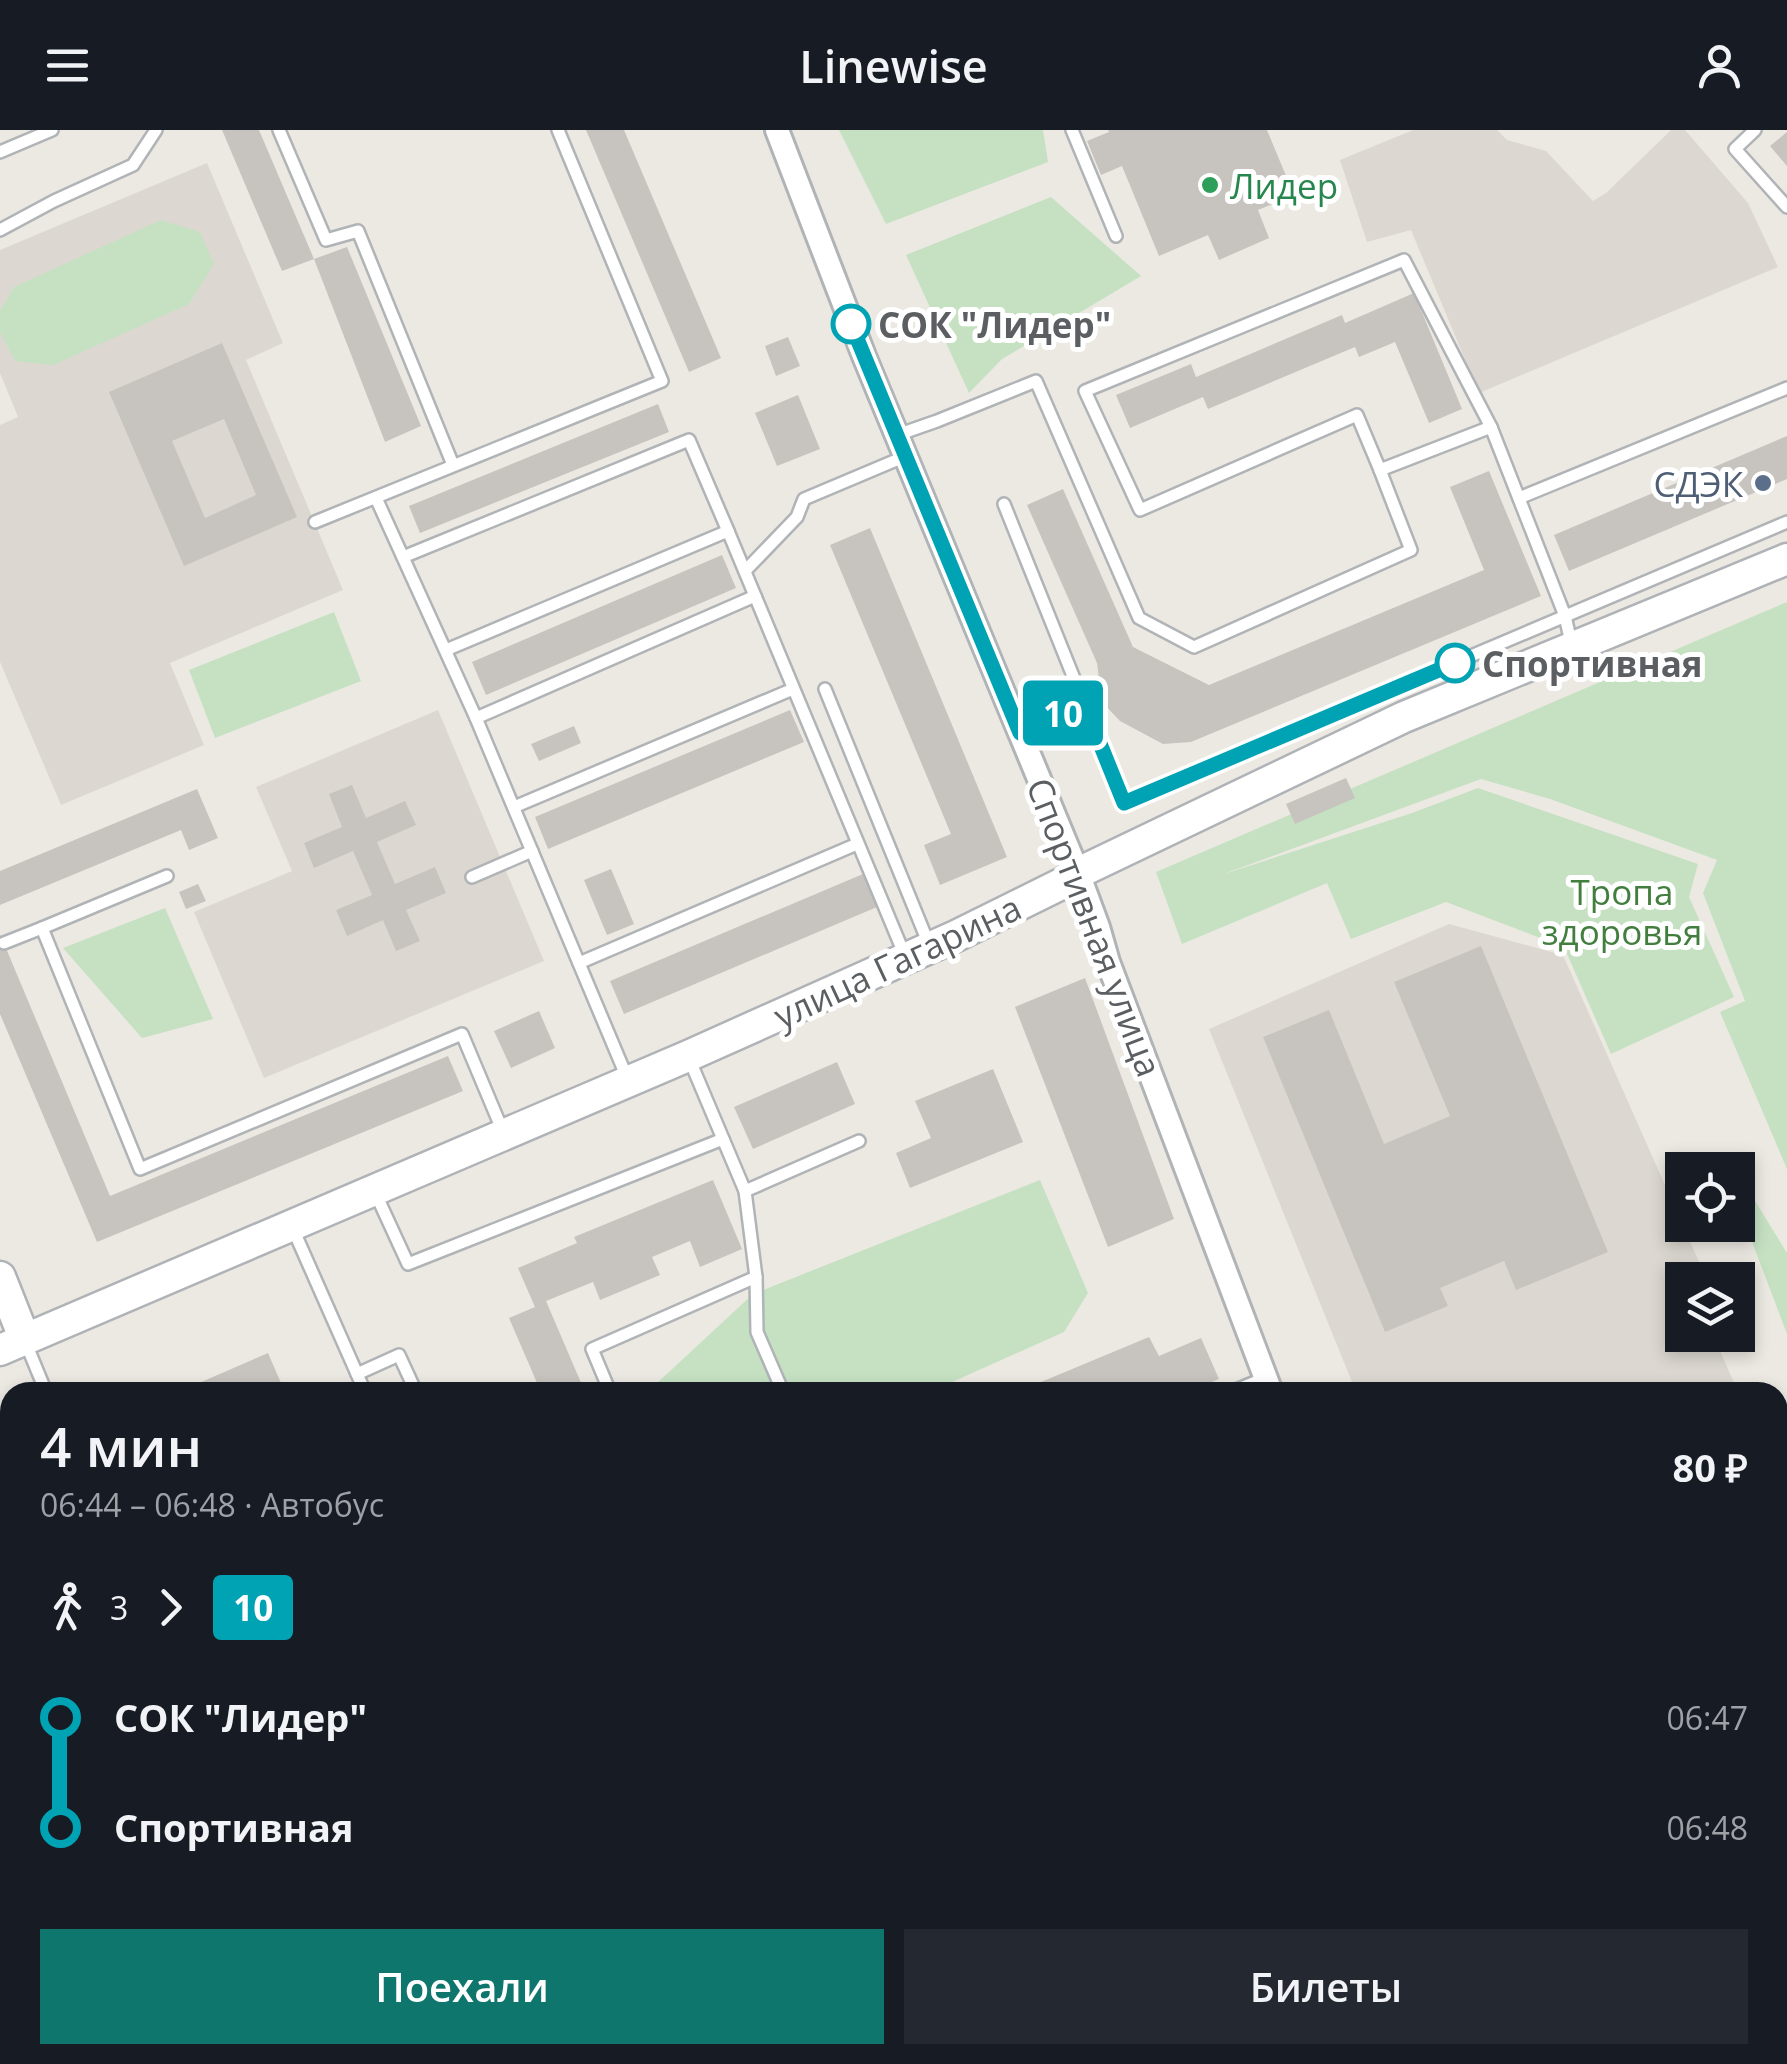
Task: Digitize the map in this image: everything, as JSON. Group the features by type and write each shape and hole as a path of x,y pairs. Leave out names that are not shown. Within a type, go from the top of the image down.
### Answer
{"street":[{"name":"Спортивная улица","path":"777,130 851,324 1078,873 1267,1382"},
{"name":"улица Гагарина","path":"12,1345 688,1056 918,953 1404,717 1787,559"},
{"path":"0,1277 12,1345"}],"lane":[{"path":"0,152 52,130"},
{"path":"0,230 133,165 156,130"},
{"path":"279,130 326,240 358,230 454,465"},
{"path":"315,522 662,381 558,130"},
{"path":"1072,130 1116,236"},
{"path":"1755,130 1735,149 1787,207"},
{"path":"745,571 797,517 804,499 938,422 1036,381 1138,618 1194,648 1411,550 1356,415 1140,510 1085,391 1404,260 1491,427 1565,616 1572,647"},
{"path":"1518,498 1787,388"},
{"path":"1380,470 1491,427"},
{"path":"404,557 689,440 856,844 918,953"},
{"path":"376,498 476,718 628,1080"},
{"path":"1004,504 1124,803 1787,522"},
{"path":"446,650 728,531"},
{"path":"476,718 755,596"},
{"path":"514,807 794,689"},
{"path":"824,689 918,953"},
{"path":"1020,733 1084,704"},
{"path":"579,962 856,844"},
{"path":"472,877 532,851"},
{"path":"4,944 168,876"},
{"path":"42,928 140,1169 462,1034 504,1134"},
{"path":"688,1056 745,1192 756,1277 757,1332 779,1382"},
{"path":"374,1190 408,1264 723,1139"},
{"path":"745,1192 859,1141"},
{"path":"291,1225 361,1382"},
{"path":"606,1382 592,1350 756,1277"},
{"path":"12,1345 39,1382"},
{"path":"357,1374 399,1355 411,1382"}],"shaded area":[{"path":"1413,130 1497,130 1507,140 1546,151 1593,201 1671,130 1685,130 1748,203 1778,267 1479,393 1411,230 1367,242 1340,160"},
{"path":"207,163 283,343 246,360 343,590 170,663 204,745 61,805 0,662 0,425 18,417 0,373 0,250"},
{"path":"438,710 544,961 264,1078 194,912 292,871 256,787"},
{"path":"1449,924 1563,955 1665,1185 1665,1242 1690,1242 1699,1262 1665,1262 1665,1352 1720,1352 1734,1382 1352,1382 1209,1029"}],"green space":[{"path":"839,130 1043,130 1048,162 886,224"},
{"path":"1051,197 1141,276 1002,359 969,393 906,255"},
{"path":"161,220 200,232 214,264 189,304 53,365 15,361 0,332 0,311 14,287"},
{"name":"Тропа здоровья","path":"1787,602 1787,1169 1720,1012 1745,1001 1703,893 1717,860 1550,799 1481,779 1221,875 1478,788 1698,864 1689,897 1734,997 1611,1054 1564,947 1446,902 1351,939 1327,883 1182,944 1156,872"},
{"path":"334,612 361,681 215,738 189,670"},
{"path":"165,908 213,1019 142,1038 63,948"},
{"path":"1040,1180 1088,1293 1064,1332 952,1382 658,1382 753,1294"},
{"path":"1755,1201 1787,1253 1787,1334 1752,1242"}],"building":[{"path":"222,130 259,130 314,259 282,271"},
{"path":"586,130 624,130 721,358 689,372"},
{"name":"Лидер","path":"1108,130 1267,130 1294,195 1258,210 1269,238 1219,260 1208,235 1159,256 1122,166 1101,175 1087,141"},
{"path":"1787,132 1787,166 1770,146"},
{"path":"347,247 421,426 385,442 314,259"},
{"path":"1414,293 1462,409 1429,423 1395,342 1359,357 1355,347 1208,409 1203,397 1130,428 1116,395 1191,364 1196,377 1342,315 1345,323"},
{"path":"788,337 800,366 776,376 765,346"},
{"path":"222,343 297,517 184,566 109,392","holes":["224,419 256,495 205,518 172,441"]},
{"path":"798,395 820,449 777,466 755,413"},
{"path":"658,404 669,432 420,533 409,506"},
{"path":"1787,436 1787,479 1569,571 1554,535"},
{"path":"1489,471 1541,596 1191,742 1163,744 1120,721 1102,702 1097,663 1027,505 1063,489 1133,647 1209,685 1484,570 1450,487"},
{"path":"870,528 1007,857 940,885 924,845 951,834 830,545"},
{"path":"722,555 736,588 486,695 472,662"},
{"path":"790,710 804,742 548,849 535,817"},
{"path":"574,726 581,743 539,761 531,744"},
{"path":"1346,778 1355,798 1295,824 1286,804"},
{"path":"352,785 366,818 405,801 416,825 377,842 395,884 435,867 446,893 406,910 420,941 396,951 383,920 347,936 336,910 372,895 353,851 314,868 304,843 342,827 329,794"},
{"path":"197,789 218,838 189,850 181,830 0,905 0,871"},
{"path":"611,869 634,924 607,935 584,880"},
{"path":"863,874 877,907 624,1014 610,981"},
{"path":"198,884 206,901 186,909 179,892"},
{"path":"0,934 110,1196 448,1056 463,1091 97,1242 0,1014"},
{"path":"1481,946 1608,1252 1516,1290 1504,1261 1440,1288 1448,1306 1385,1332 1263,1037 1329,1010 1384,1144 1450,1116 1394,982"},
{"path":"1085,978 1174,1219 1108,1247 1015,1007"},
{"path":"539,1011 555,1048 511,1068 494,1031"},
{"path":"837,1062 855,1104 753,1149 734,1107"},
{"path":"993,1069 1023,1142 910,1188 896,1153 931,1138 915,1101"},
{"path":"713,1180 742,1249 700,1267 690,1241 652,1257 660,1275 600,1300 593,1282 546,1301 581,1382 537,1382 509,1318 535,1307 518,1268 577,1243 574,1237"},
{"path":"1149,1337 1159,1356 1201,1338 1219,1379 1212,1382 1041,1382"},
{"path":"268,1353 281,1382 201,1382"}],"bus line":[{"name":"10","path":"851,324 1020,733 1084,704 1124,803 1455,663"}],"place":[{"name":"Лидер","path":"1210,185"},
{"name":"СОК \"Лидер\"","path":"851,324"},
{"name":"СДЭК","path":"1763,483"},
{"name":"Спортивная","path":"1455,663"}]}
